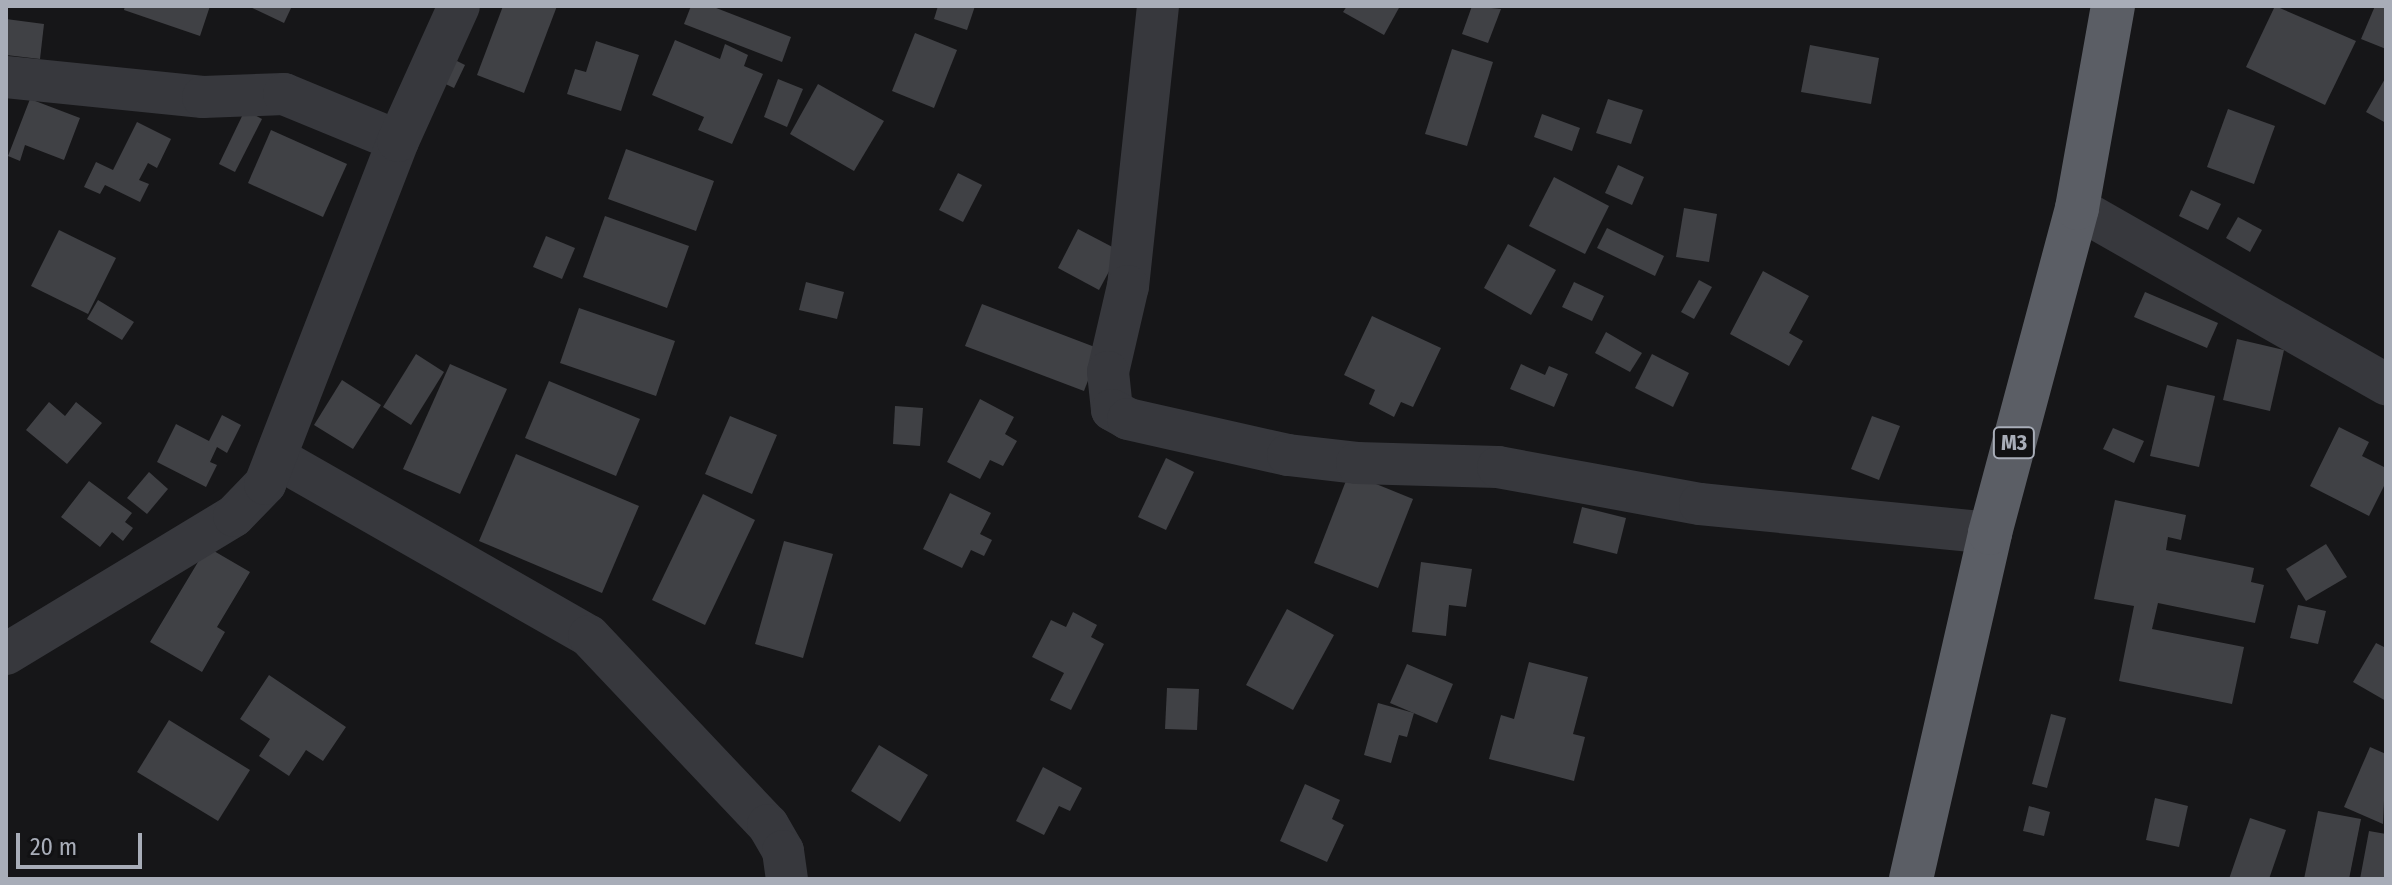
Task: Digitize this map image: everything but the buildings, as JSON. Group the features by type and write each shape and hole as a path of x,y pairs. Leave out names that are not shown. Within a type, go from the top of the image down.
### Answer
{"highway":[{"name":"M3","path":"1911,879 1990,533 2077,208 2113,6"}],"street":[{"path":"6,654 251,503 277,458 398,141 459,6"},
{"path":"1158,6 1128,286 1108,372 1112,410 1128,419 1288,455 1357,463 1498,467 1700,504 1990,533"},
{"path":"6,77 203,97 284,94 398,141"},
{"path":"2077,208 2386,384"},
{"path":"277,458 589,636 768,825 783,851 787,879"}]}
